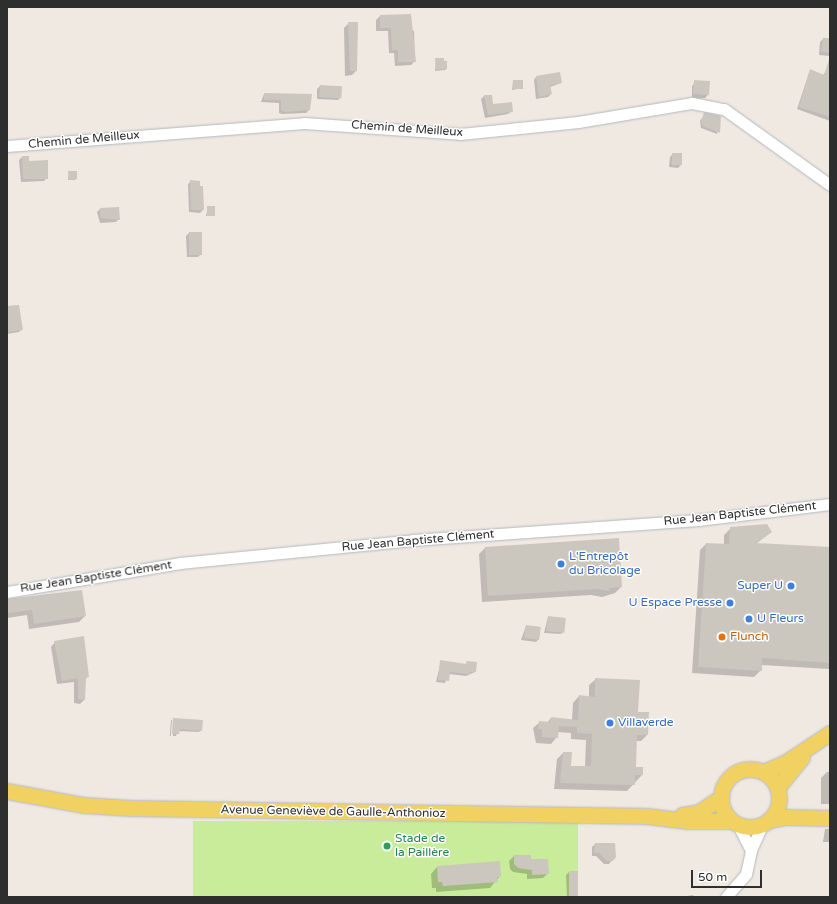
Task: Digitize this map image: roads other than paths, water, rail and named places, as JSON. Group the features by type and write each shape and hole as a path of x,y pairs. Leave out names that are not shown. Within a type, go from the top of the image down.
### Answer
{"main road":[{"path":"830,732 786,762 763,772 749,769 734,774 724,785 721,797 724,810 735,823 746,827 766,822 808,818 830,818"},
{"path":"766,822 779,794 815,743"},
{"path":"763,772 779,794 808,818"},
{"name":"Avenue Geneviève de Gaulle-Anthonioz","path":"7,791 83,805 131,808 661,817 688,821 735,823"},
{"name":"Avenue Geneviève de Gaulle-Anthonioz","path":"661,817 699,812 721,797"}],"street":[{"name":"Chemin de Meilleux","path":"7,146 304,123 460,134 578,122 692,104 724,109 830,185"},
{"name":"Rue Jean Baptiste Clément","path":"7,592 180,563 413,540 698,520 830,504"},
{"path":"726,897 746,874 751,850 766,822"},
{"path":"735,823 751,850"}],"place":[{"name":"L'Entrepôt du Bricolage","path":"561,564"},
{"name":"Super U","path":"791,586"},
{"name":"U Espace Presse","path":"730,603"},
{"name":"U Fleurs","path":"749,619"},
{"name":"Flunch","path":"722,637"},
{"name":"Villaverde","path":"610,723"},
{"name":"Stade de la Paillère","path":"387,846"}]}
